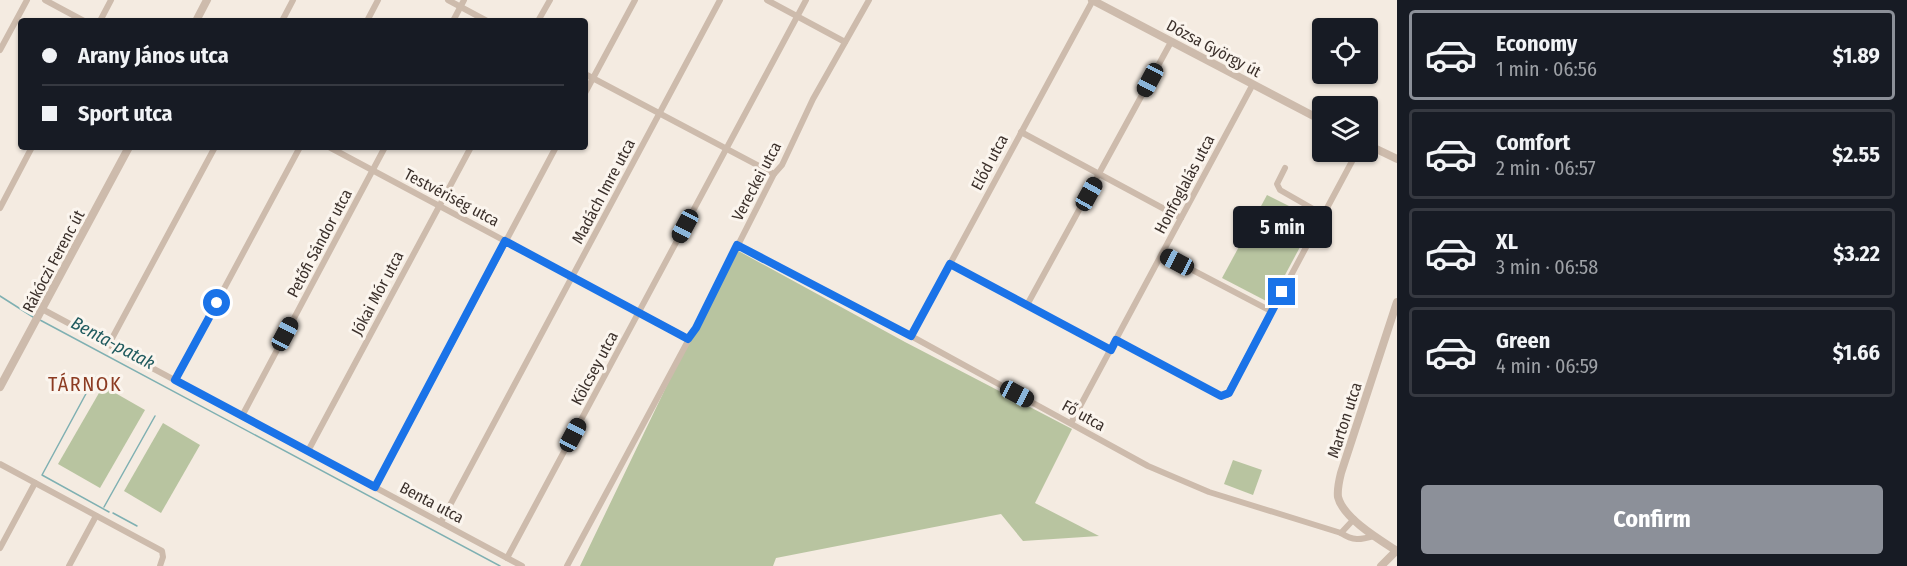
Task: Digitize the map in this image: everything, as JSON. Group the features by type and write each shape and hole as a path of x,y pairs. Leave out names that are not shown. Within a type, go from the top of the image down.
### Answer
{"street":[{"path":"0,50 27,0"},
{"path":"45,0 78,18"},
{"path":"102,18 111,0"},
{"path":"198,18 207,0"},
{"path":"284,18 293,0"},
{"path":"369,18 378,0"},
{"path":"448,0 462,3 483,18"},
{"path":"540,18 550,0"},
{"path":"588,87 635,0"},
{"name":"Madách Imre utca","path":"441,522 720,0"},
{"path":"767,0 845,42"},
{"name":"Kölcsey utca","path":"507,558 806,0"},
{"name":"Vereckei utca","path":"567,566 696,328 774,174 782,165 813,99 868,0"},
{"name":"Dózsa György út","path":"1092,0 1312,115"},
{"name":"Előd utca","path":"911,336 1092,0"},
{"path":"454,18 462,3"},
{"path":"1027,305 1171,42"},
{"path":"588,76 774,174"},
{"name":"Honfoglalás utca","path":"1071,423 1253,84"},
{"path":"1021,132 1181,218"},
{"path":"0,208 30,150"},
{"name":"Rákóczi Ferenc út","path":"0,387 127,150"},
{"path":"109,344 212,150"},
{"path":"175,380 298,150"},
{"name":"Testvériség utca","path":"335,150 688,339"},
{"name":"Petőfi Sándor utca","path":"242,416 383,150"},
{"name":"Jókai Mór utca","path":"308,451 469,150"},
{"path":"375,487 554,150"},
{"path":"1378,150 1397,159"},
{"path":"1116,340 1219,396 1229,393 1351,162"},
{"path":"1285,168 1277,184 1280,190 1322,214"},
{"name":"Fő utca","path":"737,245 911,336 1148,466 1185,483 1341,533 1347,538 1359,540 1374,536"},
{"path":"1162,254 1271,311"},
{"path":"950,264 1111,350"},
{"name":"Marton utca","path":"1374,536 1341,504 1338,498 1338,483 1393,326 1397,302"},
{"name":"Benta utca","path":"42,309 522,566"},
{"path":"0,464 162,551 160,566"},
{"path":"0,548 35,483"},
{"path":"69,566 96,516"},
{"path":"1341,533 1354,519"},
{"path":"1374,536 1396,551 1381,566"}],"green space":[{"path":"1267,195 1315,219 1270,303 1222,278"},
{"path":"733,248 905,342 1072,429 1035,503 1099,536 1023,541 1001,514 776,558 773,566 580,566"},
{"path":"103,386 145,410 100,488 58,464"},
{"path":"163,423 200,445 161,513 124,491"},
{"path":"1233,460 1262,470 1253,495 1224,484"}],"waterway":[{"name":"Benta-patak","path":"0,296 33,317"},
{"name":"Benta-patak","path":"40,320 500,566"},
{"path":"95,377 42,475 109,512"},
{"path":"104,507 155,416"},
{"path":"113,513 137,526"}],"district":[{"name":"TÁRNOK","path":"85,384"}],"route":[{"path":"217,303 175,380 375,487 505,241 688,339 694,332 737,245 911,336 950,264 1111,350 1116,340 1221,396 1229,393 1282,292"}]}
